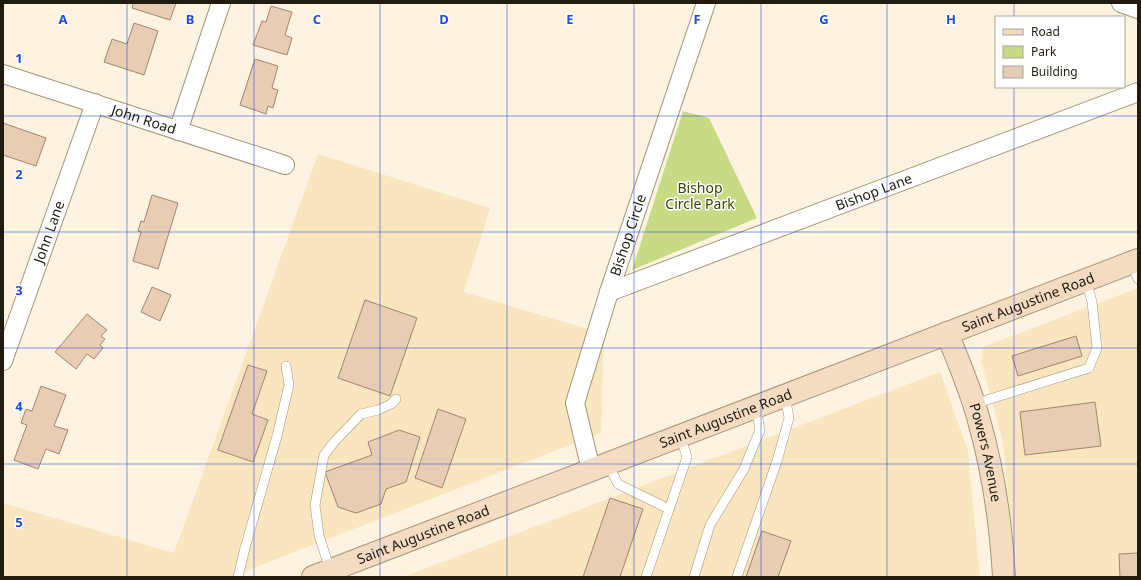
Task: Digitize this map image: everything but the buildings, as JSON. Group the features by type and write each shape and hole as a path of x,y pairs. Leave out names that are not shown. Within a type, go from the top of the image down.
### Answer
{"main road":[{"name":"Saint Augustine Road","path":"321,574 1086,280 1136,267"},
{"name":"Powers Avenue","path":"947,333 974,404 990,462 1003,550 1004,577"}],"street":[{"path":"178,131 221,3"},
{"name":"Bishop Circle","path":"599,467 575,403 609,292 706,3"},
{"path":"1121,3 1138,9"},
{"name":"John Road","path":"3,74 285,165"},
{"name":"Bishop Lane","path":"609,292 1138,92"},
{"name":"John Lane","path":"3,361 95,103"}],"lane":[{"path":"974,404 1089,368 1097,348 1092,302 1086,280"},
{"path":"238,577 286,399 289,385 286,366"},
{"path":"737,577 777,461 789,418 785,395"},
{"path":"321,574 319,535 315,505 324,455 335,441 362,414 378,410 391,404 396,399"},
{"path":"694,577 710,525 744,469 760,430 756,407"},
{"path":"646,577 687,457 680,436"},
{"path":"599,467 618,484 669,510"}],"shaded area":[{"path":"318,154 490,208 464,292 604,334 601,433 230,577 3,577 3,503 174,553"},
{"path":"1138,288 1138,577 1014,577 1014,559 1003,443 981,360 983,347"},
{"path":"940,372 968,451 980,577 403,577"}],"green space":[{"name":"Bishop Circle Park","path":"683,111 709,118 757,218 632,270"}]}
